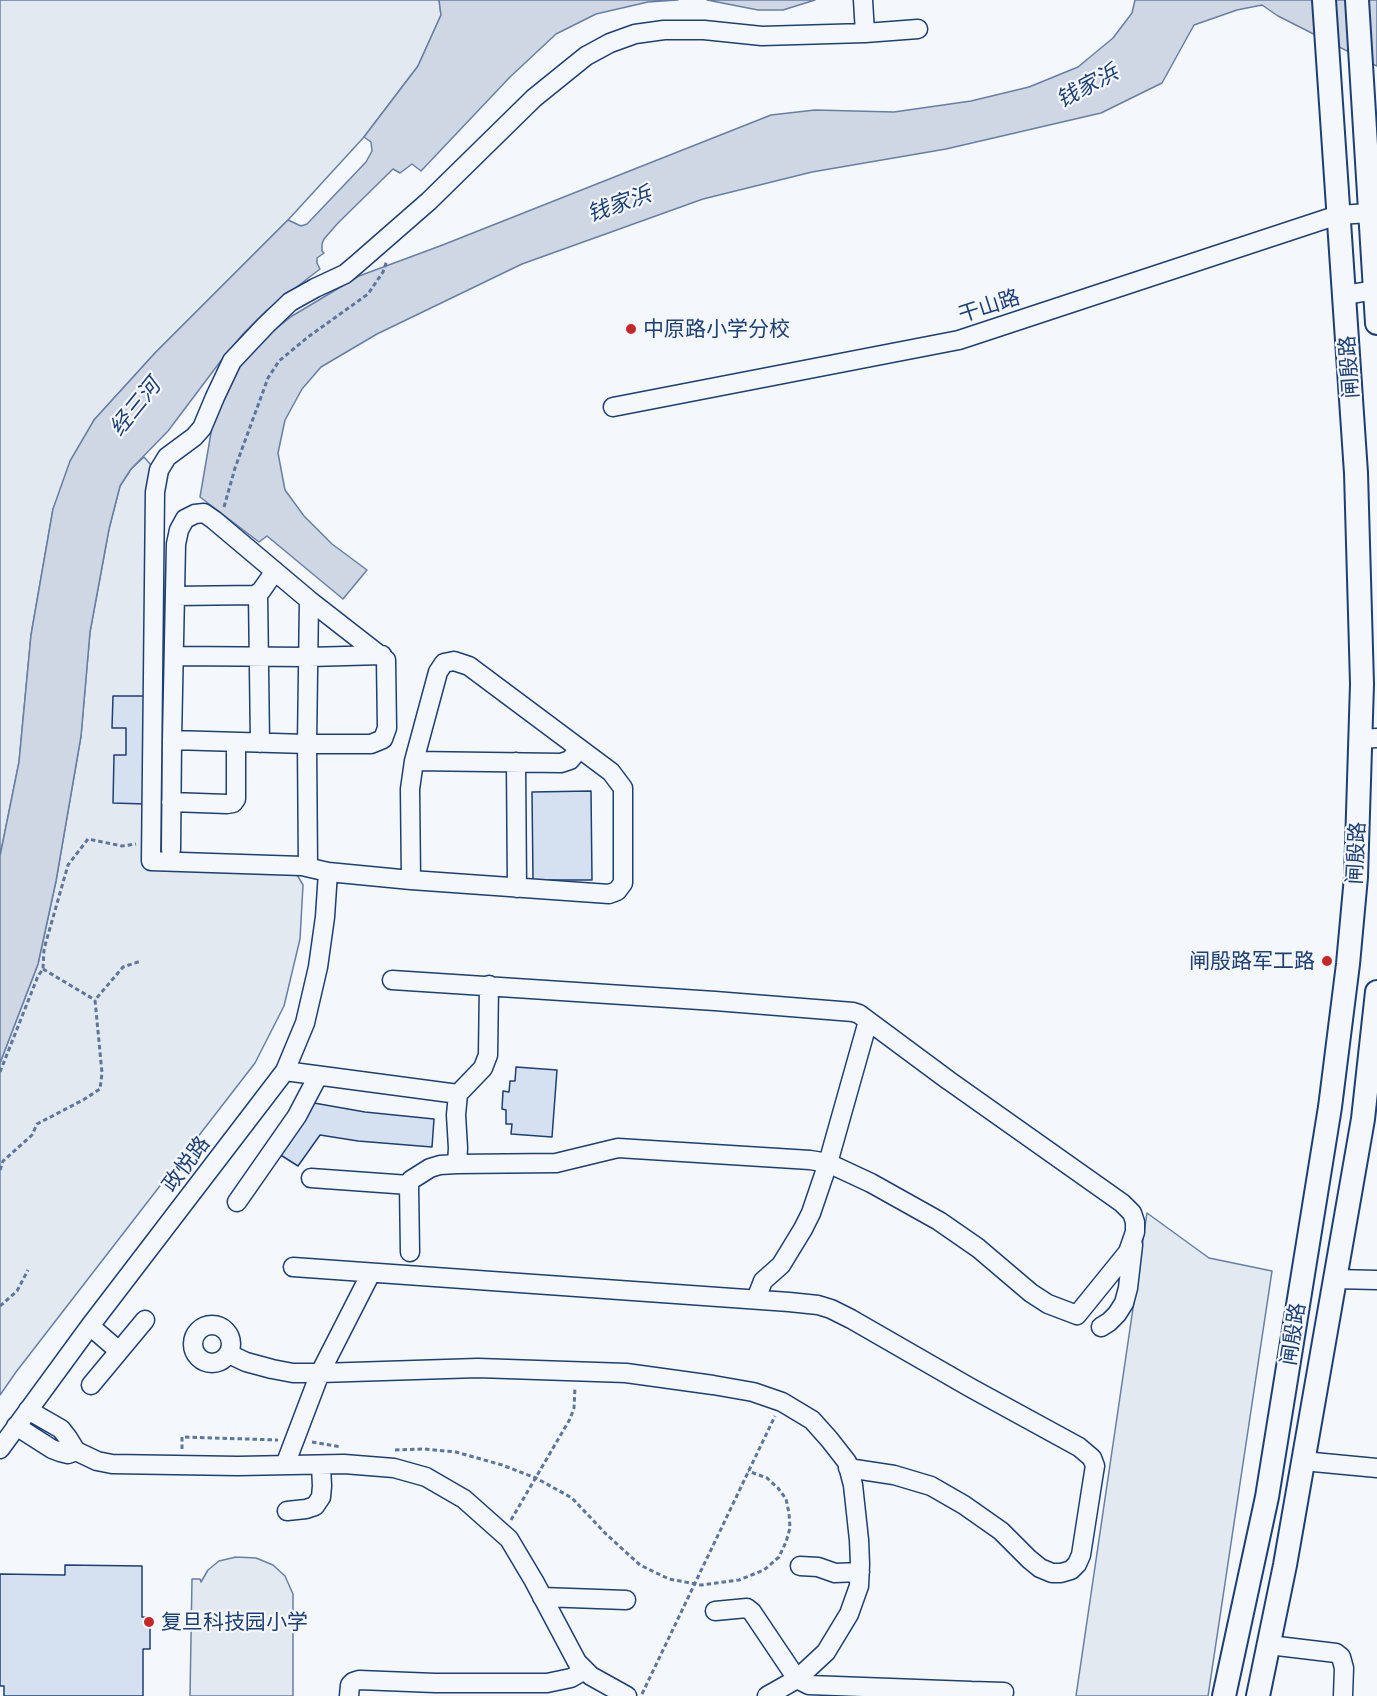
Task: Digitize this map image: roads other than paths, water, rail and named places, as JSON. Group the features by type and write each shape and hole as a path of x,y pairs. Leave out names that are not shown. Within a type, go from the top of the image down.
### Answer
{"main road":[{"name":"闸殷路","path":"1224,1696 1267,1497 1330,1107 1348,964 1369,739 1369,661 1324,0"},
{"name":"闸殷路","path":"1358,0 1377,322"},
{"name":"闸殷路","path":"1258,1696 1303,1461 1373,1069 1377,992"}],"street":[{"path":"863,0 865,33"},
{"path":"411,880 410,789 414,761 438,672 444,663 454,660 469,666 611,772 623,788 623,883 617,891 609,894 411,880 328,872 308,867 151,861 155,492 159,470 167,457 194,437 202,428 232,361 290,302 345,274 429,201 534,98 586,56 610,43 635,34 664,30 704,30 762,36 918,29"},
{"name":"干山路","path":"613,407 959,340 1338,215 1370,213"},
{"path":"1344,295 1376,290"},
{"path":"171,850 172,740 176,544 184,519 204,513 309,600 382,655 386,660 387,728 383,740 370,744 172,740"},
{"path":"175,596 255,595 275,571"},
{"path":"258,593 260,742"},
{"path":"308,867 309,600"},
{"path":"174,656 382,655"},
{"path":"171,802 233,803 236,798 236,742"},
{"path":"414,761 561,763 570,760 579,749"},
{"path":"516,762 517,888"},
{"name":"政悦路","path":"0,1449 90,1326 285,1071 304,1023 318,967 328,872"},
{"path":"392,980 489,985 859,1014 1132,1212 1135,1232 1124,1303 1117,1314 1101,1327"},
{"path":"457,1164 458,1094 483,1068 488,1055 489,985"},
{"path":"756,1299 763,1281 781,1265 811,1212 828,1163 868,1021"},
{"path":"285,1071 458,1094"},
{"path":"237,1202 297,1116 318,1076"},
{"path":"410,1252 409,1185 411,1179 430,1168 457,1164 556,1163 618,1148 788,1158 828,1163 871,1183 939,1221 978,1248 1031,1293 1048,1304 1077,1315 1128,1252 1135,1232"},
{"path":"311,1178 409,1185"},
{"path":"293,1268 756,1299 818,1305 831,1309 1079,1447 1092,1458 1095,1466 1081,1555 1077,1564 1061,1573 1041,1569 1001,1531 964,1505 931,1486 894,1475 848,1468"},
{"path":"285,1465 320,1373 370,1273"},
{"path":"1335,1279 1377,1280"},
{"path":"91,1385 145,1320"},
{"path":"90,1326 119,1351"},
{"path":"229,1354 246,1362 293,1373 478,1368 626,1374 753,1392 782,1402 812,1420 847,1462 853,1485 859,1540 859,1586 849,1614 826,1652 797,1679 767,1696"},
{"path":"28,1410 61,1430 76,1451 97,1461 112,1464 182,1466 344,1464 394,1468 426,1477 464,1499 509,1539 577,1662 591,1676 627,1696"},
{"path":"16,1426 60,1452 68,1454 76,1451"},
{"path":"1303,1461 1377,1468"},
{"path":"287,1511 315,1506 321,1497 321,1465"},
{"path":"800,1566 818,1567 836,1573 860,1572"},
{"path":"542,1597 626,1600"},
{"path":"716,1611 747,1608 797,1679 809,1685 971,1694 1004,1692"},
{"path":"1269,1645 1336,1653 1341,1657 1344,1668 1343,1696"},
{"path":"349,1696 350,1685 359,1680 547,1689 585,1670"}],"water":[{"name":"经三河","path":"439,0 678,0 648,2 596,14 556,34 510,77 421,171 412,164 400,173 393,169 324,239 322,251 324,253 317,258 320,269 267,310 243,334 168,431 131,469 120,486 109,529 90,632 81,736 56,881 38,964 0,1063 0,856 19,762 31,635 53,509 70,461 94,420 155,353 288,220 301,226 307,224 366,162 372,151 371,142 364,137 418,66 441,15"},
{"path":"707,0 815,0 783,10 758,10"},
{"name":"钱家浜","path":"1135,0 1377,0 1377,66 1278,16 1262,5 1237,10 1194,25 1162,83 1101,113 946,149 812,172 703,199 522,264 377,334 321,367 302,389 285,420 278,453 285,490 304,516 332,544 367,570 343,599 267,536 259,542 200,497 212,427 230,381 254,346 292,316 359,276 771,115 815,110 894,112 971,101 1029,87 1078,67 1113,38 1132,13"}],"place":[{"name":"中原路小学分校","path":"631,329"},
{"name":"闸殷路军工路","path":"1327,961"},
{"name":"复旦科技园小学","path":"149,1622"}]}
